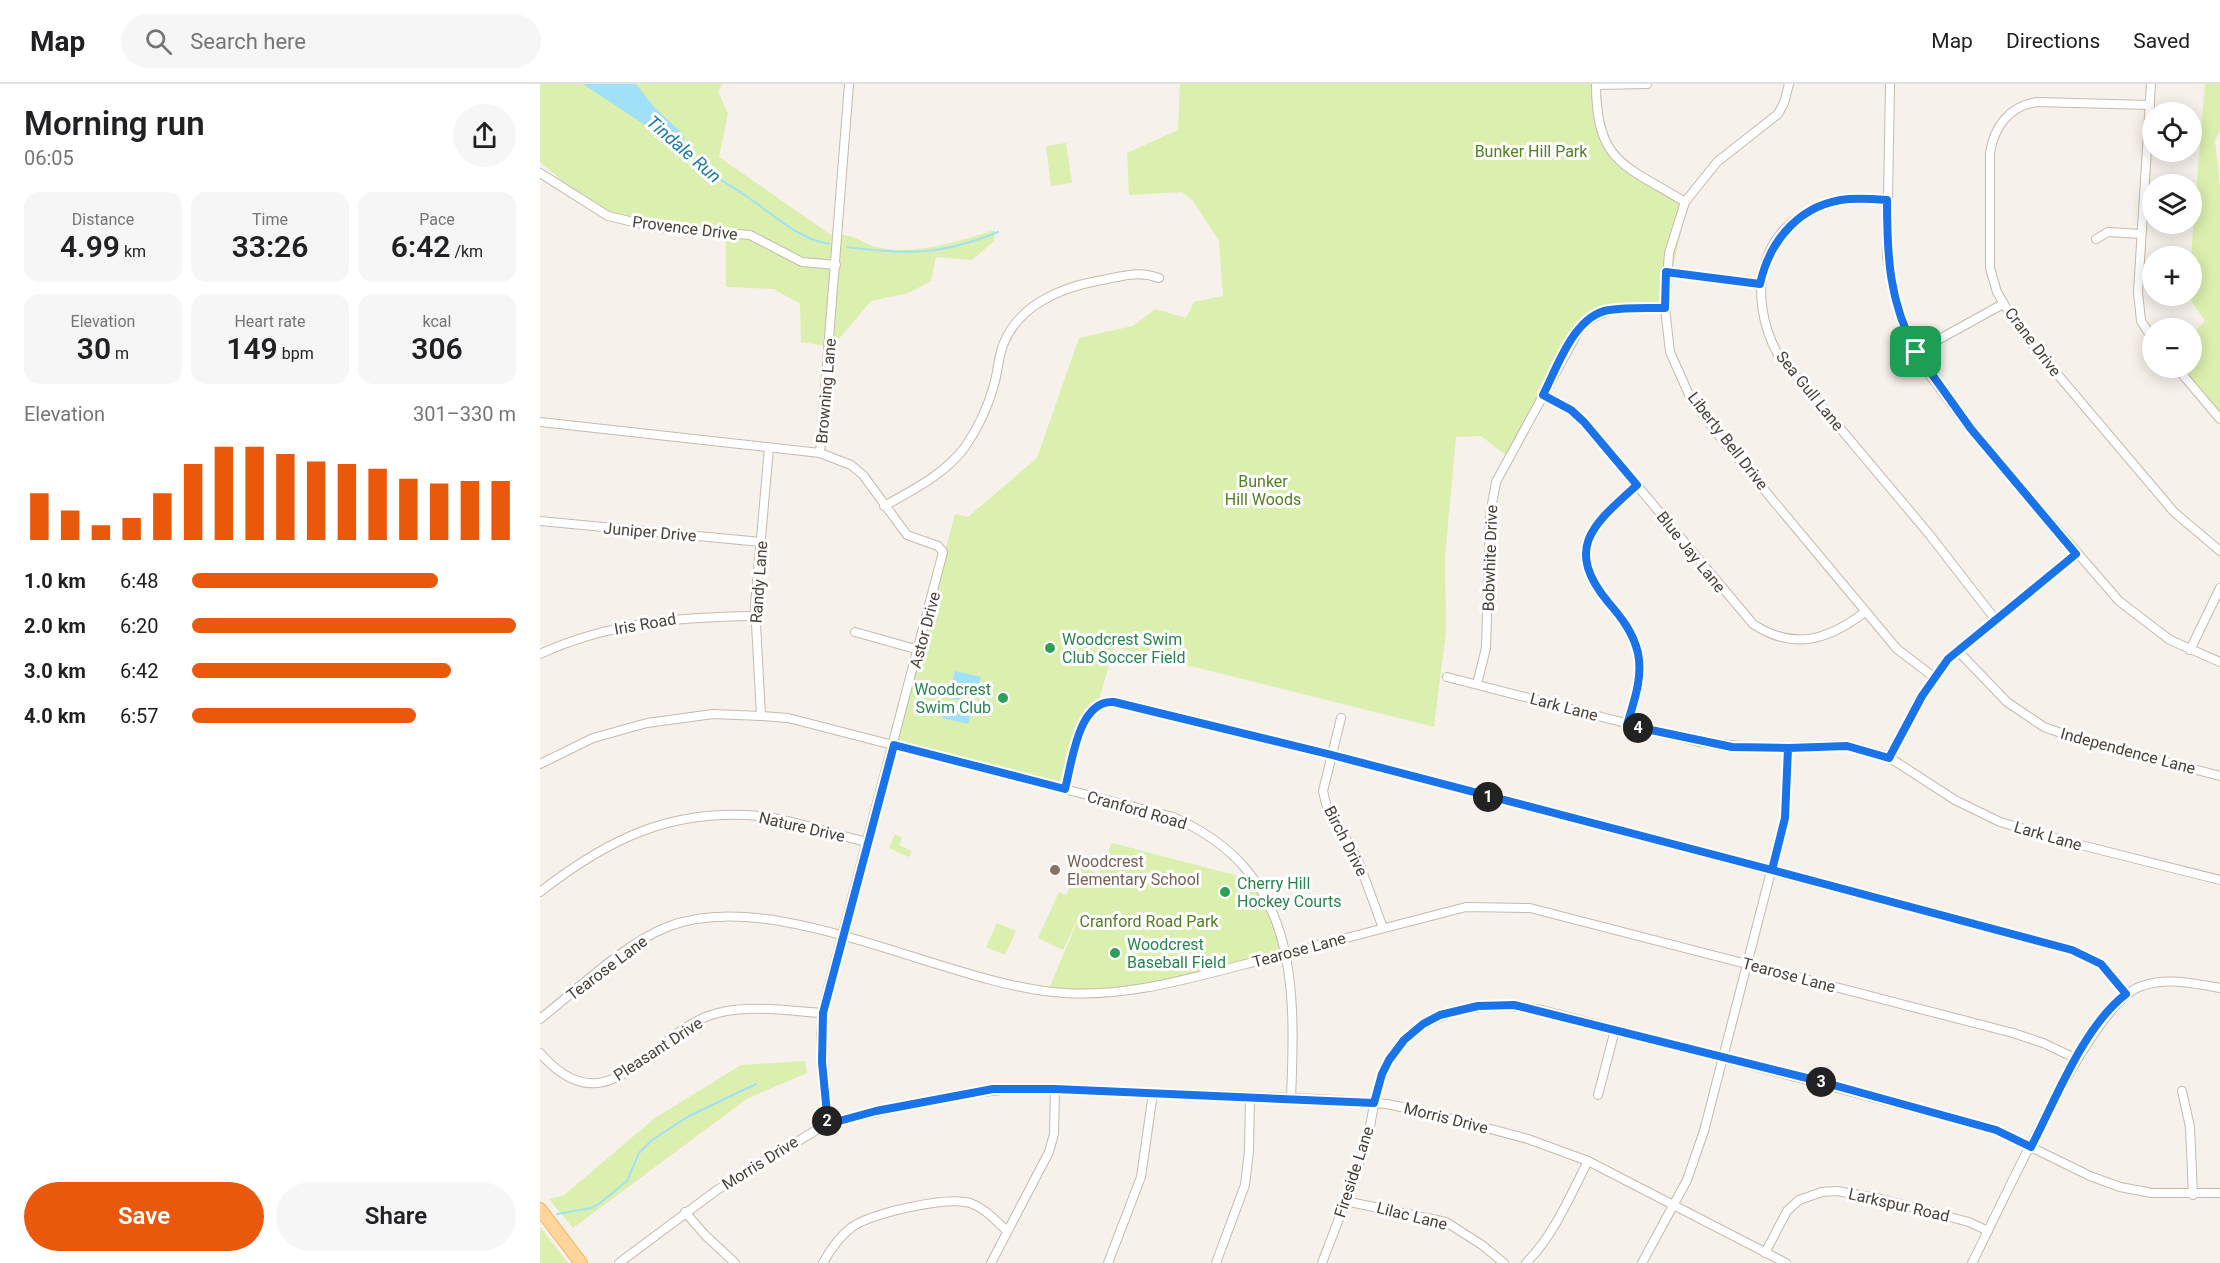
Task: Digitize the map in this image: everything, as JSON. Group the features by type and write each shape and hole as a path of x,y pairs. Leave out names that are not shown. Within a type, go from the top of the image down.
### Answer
{"main road":[{"path":"540,1209 581,1263"}],"street":[{"name":"Browning Lane","path":"540,422 820,453 849,84"},
{"path":"1647,84 1596,84 1598,124 1610,150 1620,162 1637,175 1684,202"},
{"name":"Liberty Bell Drive","path":"1789,84 1784,103 1778,114 1717,162 1684,202 1666,272 1665,308 1670,352 1690,397 1897,649 1934,677"},
{"path":"1890,84 1887,257 1893,295 1916,352 1928,373 1971,429 2076,554 2119,601 2141,620 2190,650 2220,662"},
{"path":"2150,102 2151,84"},
{"name":"Crane Drive","path":"2142,105 2037,102 2017,108 1999,126 1992,139 1990,153 1988,246 1990,268 2004,304 2020,330 2174,512 2220,551"},
{"path":"2142,323 2139,312 2146,162"},
{"name":"Provence Drive","path":"540,173 608,216 659,228 750,236 802,262 836,265"},
{"name":"Sea Gull Lane","path":"1887,200 1848,199 1823,205 1798,218 1773,245 1765,262 1760,284 1760,307 1764,323 1777,353 1929,534 1995,619"},
{"path":"2096,239 2108,232 2141,234"},
{"path":"820,453 851,465 862,475 884,506 924,483 952,461 964,447 983,415 994,385 1003,344 1018,319 1033,305 1056,292 1092,282 1143,272 1159,278"},
{"path":"1666,272 1760,284"},
{"path":"1916,352 2004,304"},
{"name":"Bobwhite Drive","path":"1477,684 1486,648 1490,515 1496,482 1573,338 1595,315 1607,310 1665,308"},
{"path":"2185,378 2220,419"},
{"name":"Blue Jay Lane","path":"1543,395 1571,410 1584,422 1717,584 1753,624 1764,632 1788,640 1808,640 1826,636 1846,626 1865,612"},
{"name":"Randy Lane","path":"761,716 755,616 770,448"},
{"path":"1627,725 1639,680 1638,652 1625,622 1592,583 1588,574 1587,549 1594,526 1637,485"},
{"name":"Astor Drive","path":"828,1124 822,1062 823,1013 944,558 939,547 907,535 884,506"},
{"name":"Juniper Drive","path":"540,521 761,542"},
{"path":"1889,758 1934,677 1958,651 2076,554"},
{"path":"2190,650 2220,588"},
{"name":"Iris Road","path":"540,654 588,635 636,623 688,617 755,616"},
{"path":"855,632 919,650"},
{"name":"Independence Lane","path":"1958,651 2007,702 2044,727 2078,739 2220,776"},
{"name":"Lark Lane","path":"1447,677 1627,725 1732,747 1847,746 1889,758 1955,800 2000,822 2220,880"},
{"path":"1065,789 1085,717 1096,705 1107,702 1332,755 2072,950 2101,964 2126,994"},
{"name":"Cranford Road","path":"540,764 593,738 647,723 713,714 788,718 1173,817 1205,834 1233,853 1271,910 1286,954 1294,1028 1291,1098"},
{"name":"Birch Drive","path":"1341,718 1323,791 1326,804 1358,860 1383,928"},
{"path":"1642,1263 1697,1156 1785,818 1788,748"},
{"name":"Nature Drive","path":"540,892 581,861 614,841 652,826 684,819 762,817 867,842"},
{"name":"Tearose Lane","path":"540,1019 646,937 690,919 743,918 779,922 842,936 1011,985 1064,993 1133,991 1466,907 1512,906 2013,1033 2043,1043 2077,1059"},
{"path":"1972,1263 2077,1059 2103,1019 2126,994 2138,987 2161,981 2220,988"},
{"name":"Fireside Lane","path":"1322,1263 1367,1141 1382,1074 1404,1040 1440,1015 1478,1006 1514,1005 1996,1130 2090,1176 2120,1187 2152,1193 2220,1193"},
{"name":"Pleasant Drive","path":"540,1053 555,1071 573,1081 608,1081 706,1017 736,1010 823,1013"},
{"path":"1598,1095 1615,1030"},
{"name":"Morris Drive","path":"619,1263 685,1212 750,1168 828,1124 876,1111 993,1089 1055,1089 1291,1098 1374,1103 1434,1114 1507,1134 1588,1161 1786,1263"},
{"path":"991,1263 1049,1152 1054,1134 1055,1089"},
{"path":"2182,1091 2190,1127 2193,1194"},
{"path":"1108,1263 1141,1178 1153,1093"},
{"path":"1216,1263 1245,1185 1249,1150 1250,1096"},
{"path":"1526,1263 1537,1252 1559,1217 1588,1161"},
{"name":"Larkspur Road","path":"1765,1253 1787,1211 1799,1200 1822,1192 1837,1191 1881,1199 1969,1222 1988,1232"},
{"name":"Lilac Lane","path":"1345,1200 1446,1222 1482,1245 1504,1263"},
{"path":"823,1263 843,1235 863,1222 943,1202 975,1205 1007,1231"},
{"path":"685,1212 705,1235 735,1263"}],"green space":[{"path":"540,84 723,84 718,91 728,114 719,157 831,235 853,237 873,246 895,250 938,246 995,230 994,241 972,260 936,257 931,281 908,293 871,301 832,347 801,342 800,304 774,289 726,287 726,232 604,216 540,162"},
{"path":"1180,84 1600,84 1606,140 1655,188 1688,199 1664,309 1608,313 1580,328 1511,459 1481,436 1456,437 1445,557 1446,632 1434,727 1114,647 1098,704 1086,715 1065,789 894,745 955,514 968,517 1037,458 1079,338 1133,326 1155,309 1186,318 1194,302 1223,296 1219,241 1194,202 1182,192 1129,195 1127,153 1178,130"},
{"path":"2205,84 2220,84 2220,131 2215,140 2220,186 2220,417 2188,378 2202,378 2202,324 2205,321 2195,306 2202,306 2202,246 2192,246 2193,234 2202,234 2202,174 2198,174 2199,162 2202,162"},
{"path":"1066,143 1072,183 1051,186 1046,146"},
{"path":"895,834 902,838 899,845 912,851 909,857 889,848"},
{"name":"Cranford Road Park","path":"1112,843 1254,880 1286,954 1133,991 1048,991 1084,905 1063,950 1038,938 1059,892 1066,895 1080,866 1098,874"},
{"path":"997,923 1016,931 1005,955 986,947"},
{"path":"805,1061 807,1073 748,1098 573,1228 549,1199 563,1196 655,1118 741,1065"},
{"path":"540,1227 568,1263 540,1263"}],"water":[{"path":"583,84 636,84 655,108 684,135 686,152 682,153 648,127"},
{"path":"955,671 981,677 977,692 962,688 959,700 948,698"},
{"path":"946,705 972,712 968,724 942,718"}],"waterway":[{"name":"Tindale Run","path":"686,151 708,171 796,232 829,244"},
{"name":"Tindale Run","path":"847,247 906,252 924,251 959,245 998,232"},
{"path":"557,1214 592,1208 600,1203 627,1181 639,1153 652,1140 689,1116 756,1084"}],"place":[{"name":"Woodcrest Swim Club Soccer Field","path":"1050,648"},
{"name":"Woodcrest Swim Club","path":"1003,698"},
{"name":"Woodcrest Elementary School","path":"1055,870"},
{"name":"Cherry Hill Hockey Courts","path":"1225,892"},
{"name":"Woodcrest Baseball Field","path":"1115,953"}],"route":[{"path":"1916,352 1893,295 1887,257 1887,200 1848,199 1823,205 1798,218 1770,251 1760,284 1666,272 1665,308 1607,310 1595,315 1580,328 1573,338 1543,395 1571,410 1584,422 1637,485 1594,526 1589,536 1587,549 1588,574 1592,583 1625,622 1638,652 1639,680 1627,725 1699,742 1732,747 1788,748 1787,798 1785,818 1772,870 2072,950 2089,956 2101,964 2126,994 2118,1000 2094,1031 2031,1147 1996,1130 1815,1080 1542,1010 1514,1005 1478,1006 1440,1015 1423,1024 1404,1040 1389,1060 1382,1074 1374,1103 1055,1089 993,1089 876,1111 828,1124 822,1062 823,1013 894,745 1065,789 1085,717 1096,705 1114,702 1332,755 1632,836 1772,870 1785,818 1788,748 1847,746 1889,758 1922,696 1948,659 2076,554 1944,395 1916,352"}],"park label":[{"name":"Bunker Hill Park","path":"1531,151"},
{"name":"Bunker Hill Woods","path":"1263,490"}]}
